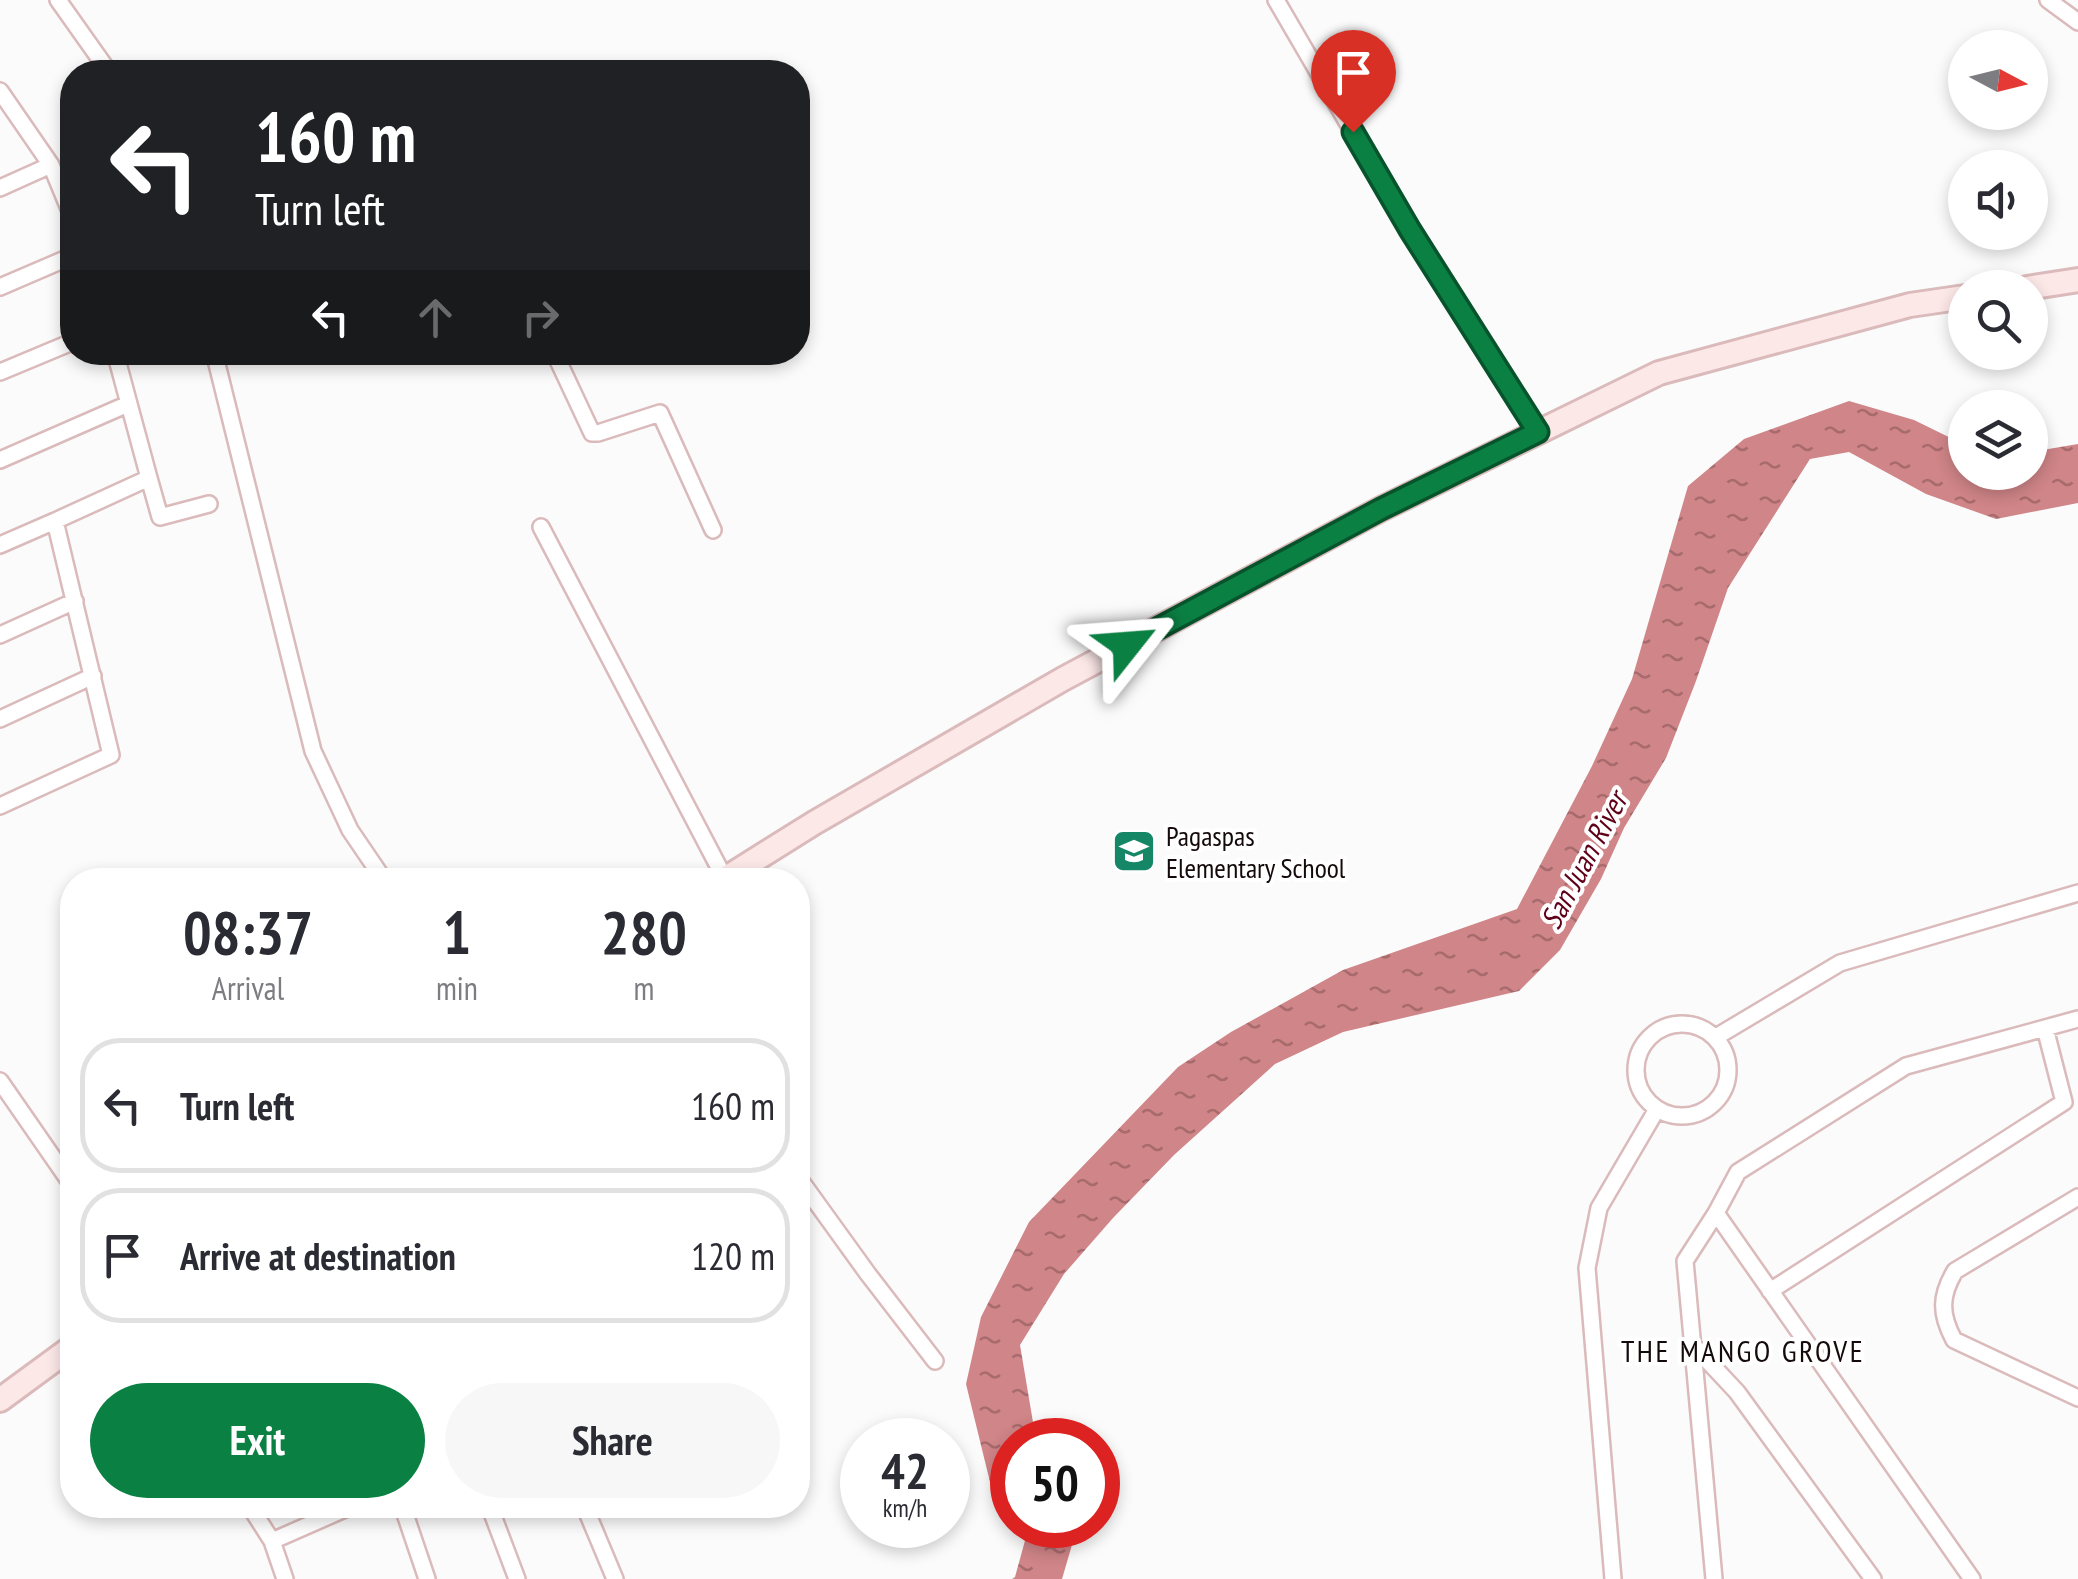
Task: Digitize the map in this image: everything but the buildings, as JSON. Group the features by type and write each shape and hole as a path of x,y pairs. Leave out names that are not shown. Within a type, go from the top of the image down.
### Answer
{"main road":[{"path":"2048,285 2078,280"},
{"path":"743,868 1063,679 1381,509 1658,373 1910,305 1948,299"},
{"path":"0,1400 60,1356"}],"street":[{"path":"58,0 100,60"},
{"path":"1276,0 1410,230 1538,432"},
{"path":"2048,0 2078,22"},
{"path":"2,99 51,164 60,186"},
{"path":"0,188 51,164"},
{"path":"0,286 60,261"},
{"path":"0,372 60,347"},
{"path":"118,365 160,517 209,504"},
{"path":"220,365 313,751 350,830 376,868"},
{"path":"560,365 592,432 660,413 713,530"},
{"path":"0,460 128,404"},
{"path":"0,544 149,478"},
{"path":"0,806 111,754 55,520"},
{"path":"541,527 718,868"},
{"path":"0,636 75,601"},
{"path":"0,719 94,676"},
{"path":"1716,1038 1840,963 2078,894"},
{"path":"1714,1579 1685,1260 1738,1172 1906,1066 2078,1018"},
{"path":"1686,1023 1702,1027 1716,1038 1726,1054 1728,1074 1723,1093 1710,1108 1674,1116 1644,1097 1637,1080 1637,1062 1642,1046 1654,1033 1669,1025 1686,1023"},
{"path":"1770,1291 2064,1102 2045,1028"},
{"path":"0,1081 60,1168"},
{"path":"1613,1579 1587,1268 1599,1208 1658,1109"},
{"path":"810,1194 936,1362"},
{"path":"2078,1198 1956,1271 1944,1290 1944,1323 1954,1340 2078,1398"},
{"path":"1716,1212 1971,1579"},
{"path":"1692,1344 1737,1392 1873,1579"},
{"path":"257,1518 272,1541 286,1579"},
{"path":"272,1541 324,1518"},
{"path":"406,1518 427,1579"},
{"path":"494,1518 517,1579"},
{"path":"589,1518 615,1579"}],"water":[{"name":"San Juan River","path":"1849,401 1914,420 1948,437 1948,490 2048,490 2048,449 2078,444 2078,503 1996,519 1926,494 1849,452 1810,459 1728,588 1666,758 1560,950 1519,991 1343,1032 1275,1064 1174,1155 1064,1274 1020,1345 1032,1418 990,1418 990,1482 966,1384 981,1317 1029,1222 1178,1067 1231,1032 1343,970 1517,909 1592,766 1632,679 1688,486 1744,439"},
{"path":"1023,1548 1071,1548 1062,1579 1012,1579"}],"place":[{"name":"Pagaspas Elementary School","path":"1134,851"}],"district":[{"name":"THE MANGO GROVE","path":"1743,1350"}],"route":[{"path":"1127,645 1381,509 1538,432 1353,132"}]}
